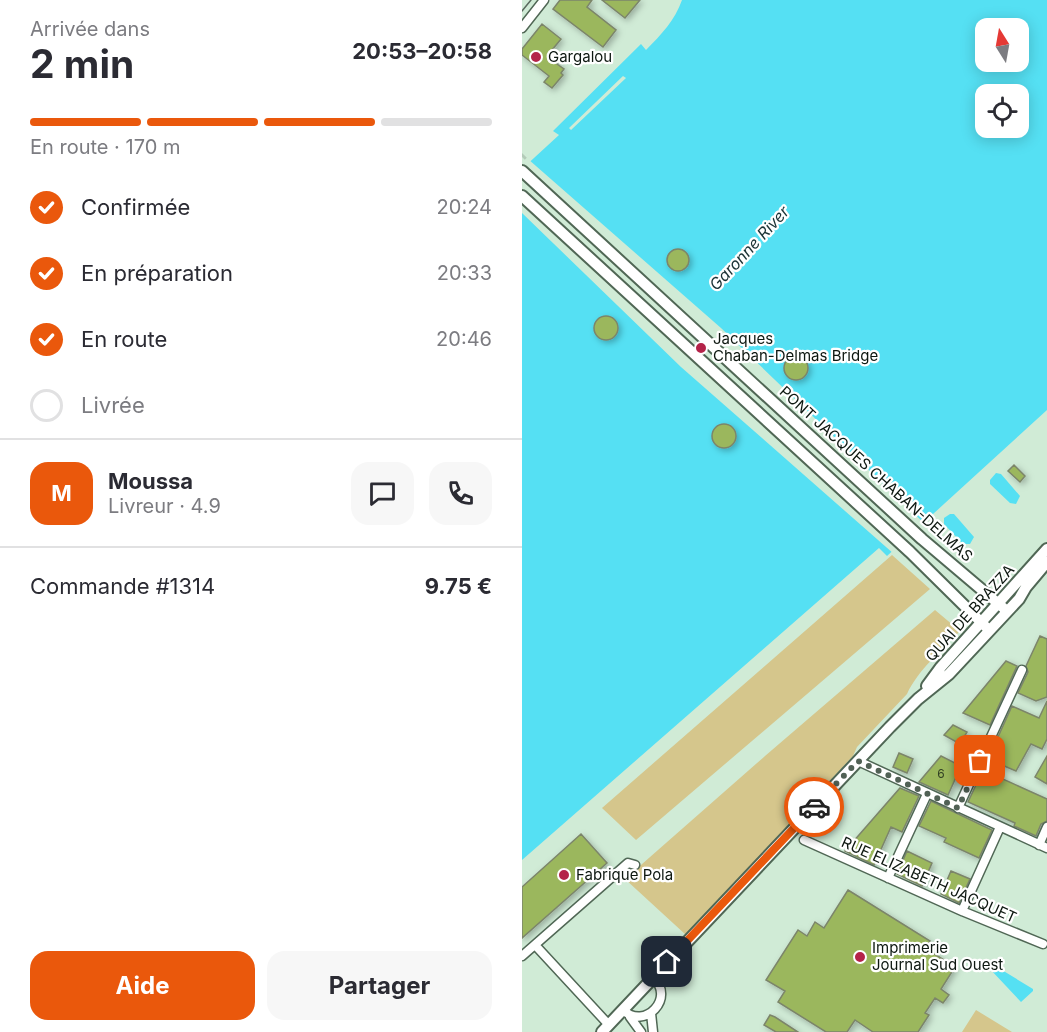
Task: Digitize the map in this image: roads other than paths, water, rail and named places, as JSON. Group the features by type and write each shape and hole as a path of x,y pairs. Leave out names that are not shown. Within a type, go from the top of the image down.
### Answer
{"main road":[{"name":"PONT JACQUES CHABAN-DELMAS","path":"522,171 922,539 1003,608"},
{"path":"522,196 910,552 985,627"},
{"name":"QUAI DE BRAZZA","path":"1003,608 1047,549"},
{"name":"QUAI DE BRAZZA","path":"606,1028 626,1013 653,978 918,699 949,674 985,627 1047,562"}],"street":[{"path":"522,28 544,0"},
{"path":"958,808 1022,670"},
{"path":"858,761 1043,847 1047,827"},
{"path":"888,878 927,794"},
{"path":"962,911 1000,827"},
{"name":"RUE ELIZABETH JACQUET","path":"804,840 962,911 1043,944"},
{"path":"522,956 628,862 634,865"},
{"path":"535,945 606,1028"},
{"path":"626,1013 645,1016 651,1013 661,996 660,985 653,978"},
{"path":"626,1013 641,1032"},
{"path":"651,1013 653,1032"}],"water":[{"name":"Garonne River","path":"682,0 1047,0 1047,410 887,556 879,548 522,860 522,169 559,135 553,131 641,44 646,50 676,14"},
{"path":"996,473 1001,474 1020,496 1016,504 1010,503 990,484 990,480"},
{"path":"954,514 974,537 970,544 963,544 944,524 944,518"},
{"path":"992,964 1033,991 1021,1002 990,969"}],"tram line":[{"path":"522,11 531,0"}],"place":[{"name":"Gargalou","path":"536,57"},
{"name":"Jacques Chaban-Delmas Bridge","path":"701,348"},
{"name":"Fabrique Pola","path":"564,875"},
{"name":"Imprimerie Journal Sud Ouest","path":"860,957"}]}
